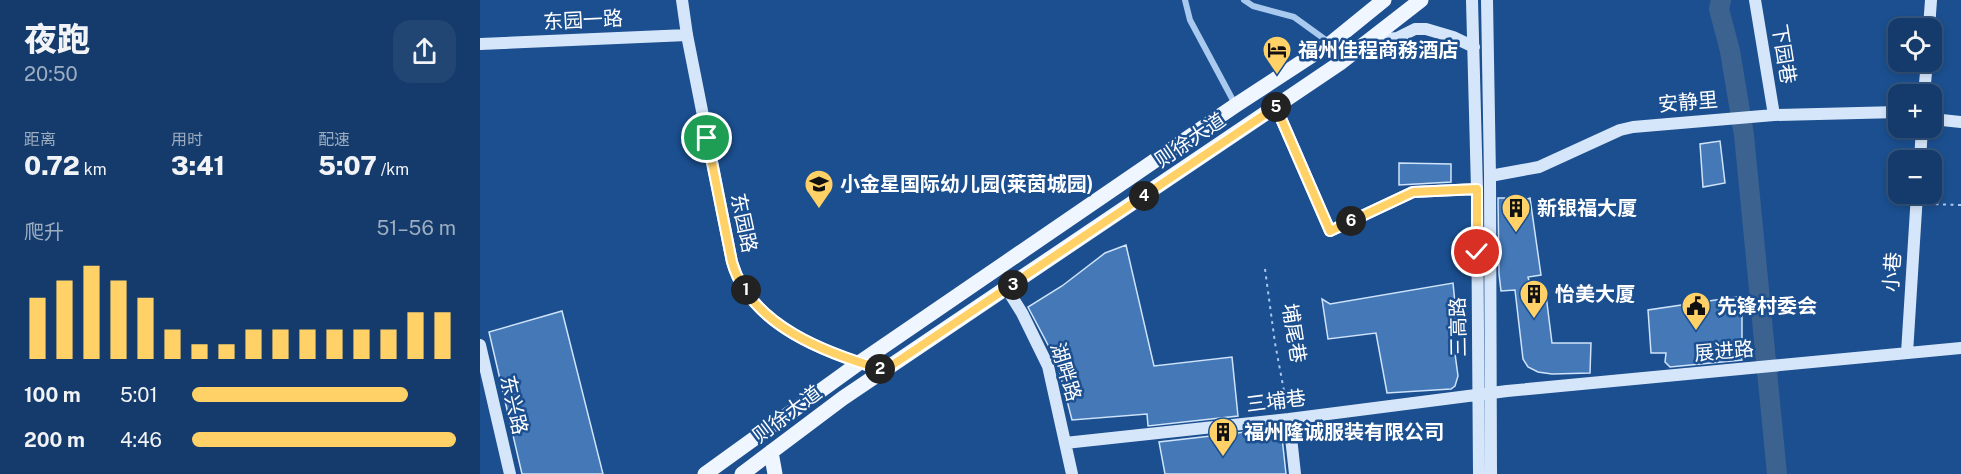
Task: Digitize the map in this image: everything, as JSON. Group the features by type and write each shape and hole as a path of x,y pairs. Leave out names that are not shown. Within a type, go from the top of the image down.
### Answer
{"main road":[{"path":"1362,18 1379,0"},
{"name":"则徐大道","path":"705,474 859,363 1236,105 1331,43 1384,0"},
{"name":"则徐大道","path":"750,471 771,452 843,398 1340,63 1421,0"},
{"path":"771,452 775,474"}],"street":[{"name":"东园路","path":"682,0 730,251 738,279 754,300 783,327 824,349 859,363 885,370"},
{"path":"1185,0 1190,20 1236,105"},
{"path":"1244,0 1253,6 1294,17 1331,43"},
{"name":"三高路","path":"1472,0 1484,394 1491,474"},
{"name":"三高路","path":"1479,474 1484,394 1490,176 1486,0"},
{"name":"下园巷","path":"1755,0 1774,115"},
{"path":"1930,18 1931,0"},
{"path":"1368,41 1397,38 1415,29 1426,29 1453,37 1474,47"},
{"name":"东园一路","path":"480,44 687,35"},
{"path":"1276,107 1330,231 1413,192 1477,189"},
{"name":"安静里","path":"1490,176 1539,166 1620,130 1653,124 1774,115 1888,112"},
{"path":"1942,120 1961,122"},
{"name":"小巷","path":"1907,353 1917,204"},
{"name":"湖畔路","path":"1007,289 1045,359 1053,385 1072,474"},
{"name":"东兴路","path":"480,345 510,474"},
{"name":"展进路","path":"1484,394 1961,348"},
{"name":"三埔巷","path":"1065,443 1289,419 1484,394"},
{"path":"1289,419 1295,474"}],"path":[{"path":"1942,202 1961,205"},
{"name":"埔尾巷","path":"1265,269 1275,343 1289,419"}],"building":[{"path":"1720,141 1725,183 1703,187 1700,144"},
{"path":"1399,163 1451,164 1451,182 1399,185"},
{"path":"1498,198 1505,198 1508,206 1530,198 1541,275 1528,277 1533,296 1546,295 1552,343 1591,343 1590,373 1538,372 1528,367 1523,359 1515,290 1501,291"},
{"path":"1126,245 1154,366 1232,357 1238,416 1148,426 1147,414 1072,420 1057,362 1028,307 1062,286 1105,253"},
{"path":"1453,283 1457,323 1451,324 1458,376 1455,386 1451,389 1387,393 1376,333 1328,339 1322,299 1330,304"},
{"name":"先锋村委会","path":"1742,296 1742,360 1670,367 1665,362 1666,353 1651,353 1648,310"},
{"path":"562,311 603,474 522,474 489,332"},
{"name":"福州隆诚服装有限公司","path":"1281,428 1286,474 1165,474 1159,442"}],"waterway":[{"path":"1721,0 1719,9 1730,51 1744,135 1777,474"}],"place":[{"name":"福州佳程商務酒店","path":"1277,76"},
{"name":"小金星国际幼儿园(莱茵城园)","path":"819,210"},
{"name":"新银福大厦","path":"1516,234"},
{"name":"怡美大厦","path":"1534,320"},
{"name":"先锋村委会","path":"1696,332"},
{"name":"福州隆诚服装有限公司","path":"1223,458"}],"route":[{"path":"707,138 732,262 738,279 749,294 768,315 796,335 833,353 885,370 1276,107 1330,231 1413,192 1477,189 1477,252"}]}
